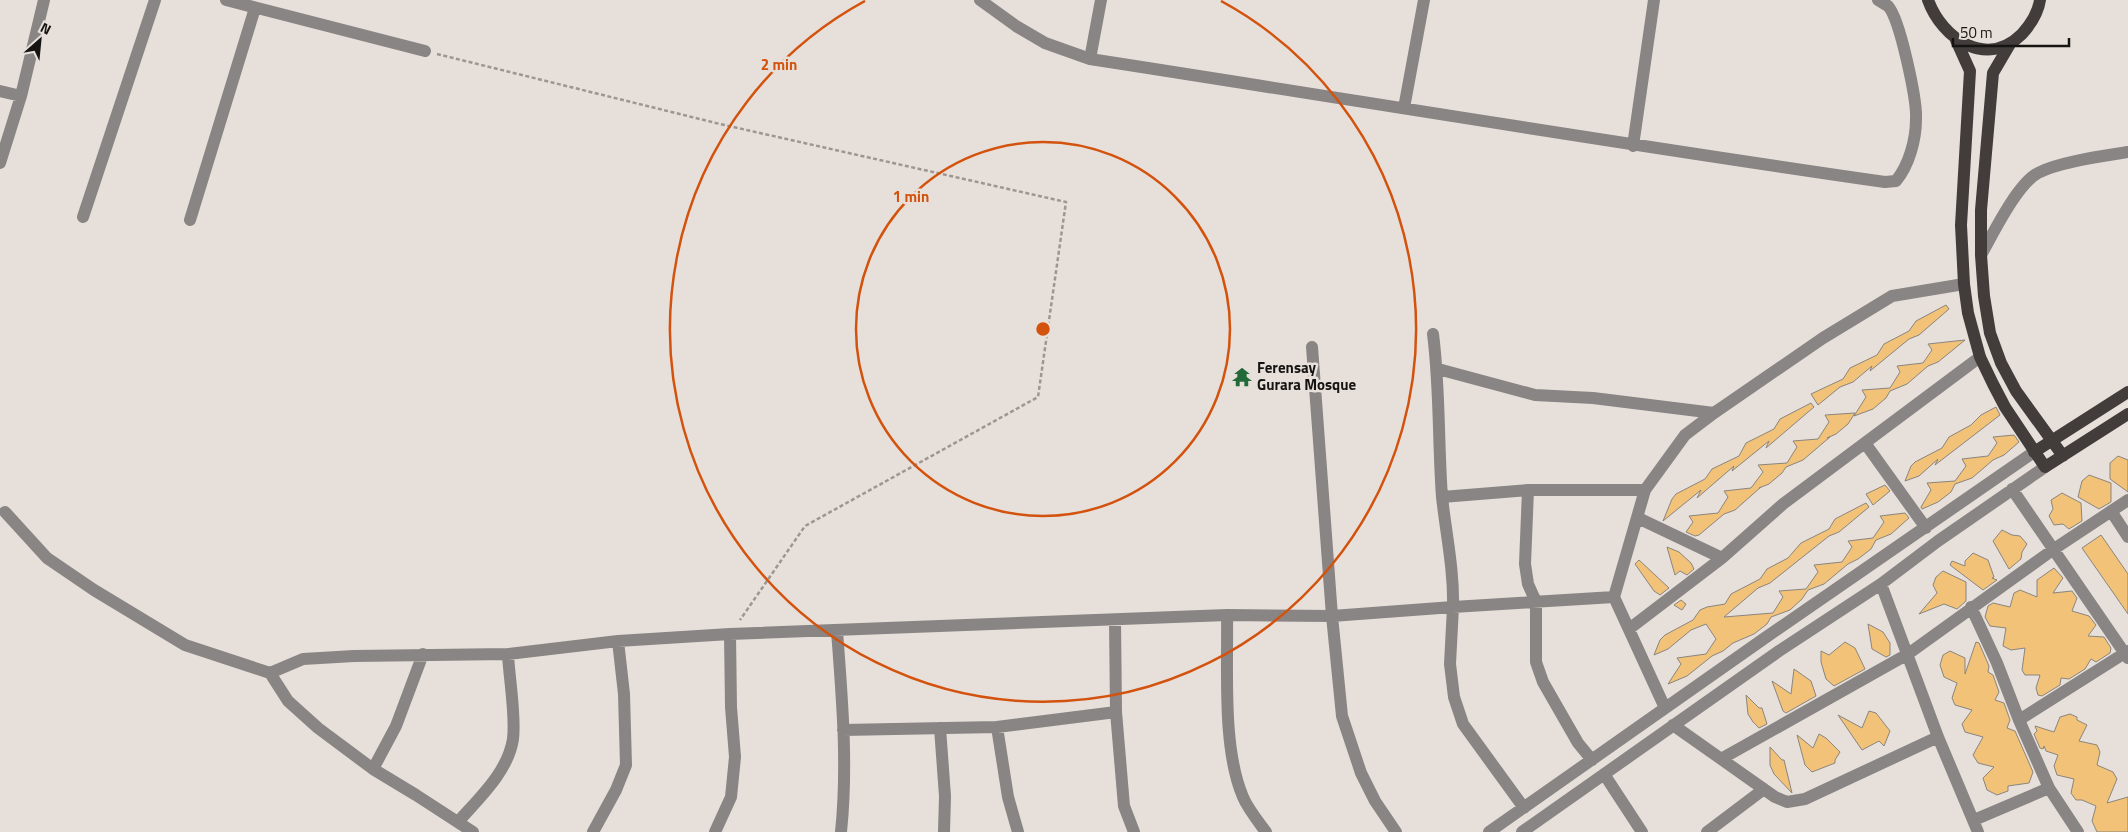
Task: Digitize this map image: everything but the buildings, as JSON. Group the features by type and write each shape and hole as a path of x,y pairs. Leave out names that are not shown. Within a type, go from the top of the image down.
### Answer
{"main road":[{"path":"1928,0 1941,25 1956,40 1970,71 1961,225 1964,284 1968,313 1980,357 2005,407 2046,467 2128,414"},
{"path":"2040,0 2039,7 2031,24 2010,44 1993,73 1981,210 1981,255 1990,333 2001,362 2016,391 2063,456"},
{"path":"1956,40 1975,48 1994,49 2010,44"},
{"path":"2034,452 2128,392"}],"street":[{"path":"0,163 21,96 44,0"},
{"path":"83,216 155,0"},
{"path":"226,0 426,51"},
{"path":"980,0 1016,26 1045,43 1090,59 1633,146 1885,182 1896,180 1904,170 1911,147 1916,118 1911,78 1895,19 1888,6 1878,0"},
{"path":"1090,59 1101,0"},
{"path":"1404,108 1424,0"},
{"path":"1633,146 1654,0"},
{"path":"190,220 255,8"},
{"path":"0,90 21,96"},
{"path":"1981,255 2000,221 2021,190 2037,173 2070,163 2128,152"},
{"path":"1665,708 1614,597 1645,490 1685,435 1823,338 1892,296 1964,284"},
{"path":"1433,334 1438,370 1442,496 1454,582 1450,664 1454,697 1463,724 1524,808"},
{"path":"1312,347 1332,616 1342,716 1350,746 1375,801 1396,832"},
{"path":"1629,629 1722,558 1783,504 1980,357"},
{"path":"1438,370 1536,395 1593,398 1714,413"},
{"path":"1865,443 1926,528"},
{"path":"1488,832 2034,452"},
{"path":"1531,830 1604,774 1673,725 1779,651 1881,584 2046,467"},
{"path":"1442,496 1528,490 1645,490"},
{"path":"1528,490 1526,564 1528,584 1536,602 1536,662 1543,682 1578,743 1592,760"},
{"path":"2012,490 2127,654 2019,720"},
{"path":"1721,759 1908,654 1971,607 2128,500"},
{"path":"2111,511 2128,537"},
{"path":"5,512 47,558 102,596 185,645 270,673 288,701 318,728 373,769 473,832"},
{"path":"1638,518 1722,558"},
{"path":"1881,584 1938,736 1976,826 2049,788"},
{"path":"270,673 303,659 423,654 508,654 618,641 730,634 1227,615 1332,616 1614,597"},
{"path":"1971,607 1997,663 2019,720 2049,788 2078,832"},
{"path":"1227,615 1229,731 1233,765 1243,798 1266,832"},
{"path":"1115,620 1116,712 1124,806 1134,832"},
{"path":"838,631 844,730 844,800 841,832"},
{"path":"715,832 732,797 735,757 730,707 730,634"},
{"path":"593,832 616,790 626,765 625,713 618,641"},
{"path":"373,769 396,726 423,654"},
{"path":"458,822 496,777 507,757 513,738 508,654"},
{"path":"844,730 997,727 1116,712"},
{"path":"1673,725 1764,789 1786,802 1796,802 1938,736"},
{"path":"997,727 1008,797 1018,832"},
{"path":"940,728 945,796 944,832"},
{"path":"1604,774 1642,832"},
{"path":"1707,832 1764,789"}],"path":[{"path":"426,51 720,124 1066,202 1038,397 805,526 730,634"}],"place":[{"name":"Ferensay Gurara Mosque","path":"1242,377"}]}
